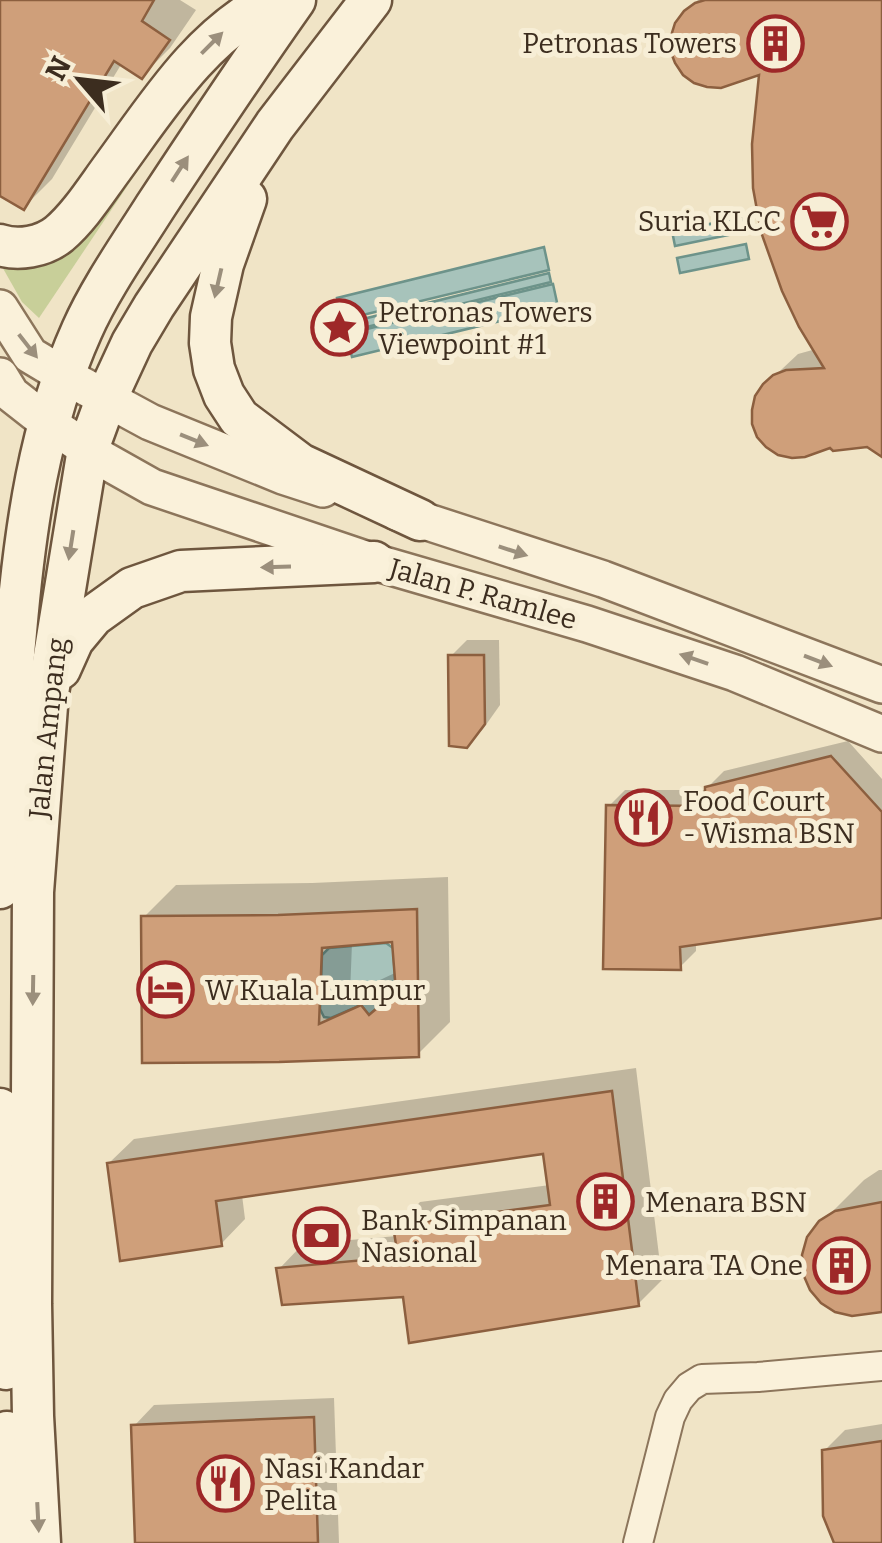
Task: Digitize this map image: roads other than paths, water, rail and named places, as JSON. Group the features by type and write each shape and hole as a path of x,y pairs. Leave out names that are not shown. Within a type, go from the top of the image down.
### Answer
{"main road":[{"path":"0,245 13,249 56,236 86,204 192,64 246,13 272,0"},
{"name":"Jalan Ampang","path":"0,888 18,593 35,476 48,423 84,326 225,99 295,0"},
{"name":"Jalan Ampang","path":"40,1543 31,1304 33,892 48,693 88,449 106,397 132,343 275,125 371,0"},
{"path":"275,125 230,241 216,290 210,343 214,369 240,418 300,464 420,520"},
{"path":"0,512 18,593"},
{"path":"48,693 73,640 93,616 132,588 181,571 374,562"},
{"path":"0,1109 10,1543"}],"street":[{"name":"Jalan P. Ramlee","path":"0,308 30,354 150,422 283,476 603,579 882,686"},
{"name":"Jalan P. Ramlee","path":"0,376 11,394 48,423 152,487 374,562 588,624 736,673 882,734"},
{"path":"638,1543 670,1417 690,1387 702,1379 758,1378 882,1366"}],"water":[{"path":"741,218 743,232 675,246 672,231"},
{"path":"746,244 749,259 680,273 677,258"},
{"path":"544,247 549,270 342,320 337,298"},
{"path":"549,273 551,282 346,332 343,324"},
{"path":"553,284 558,307 352,357 346,334"},
{"path":"386,943 393,948 396,992 369,1015 361,1005 331,1018 324,1017 320,1009 322,955 329,948"}],"place":[{"name":"Petronas Towers","path":"776,43"},
{"name":"Suria KLCC","path":"820,221"},
{"name":"Petronas Towers Viewpoint #1","path":"339,328"},
{"name":"Food Court - Wisma BSN","path":"644,817"},
{"name":"W Kuala Lumpur","path":"166,990"},
{"name":"Menara BSN","path":"606,1202"},
{"name":"Bank Simpanan Nasional","path":"322,1236"},
{"name":"Menara TA One","path":"842,1265"},
{"name":"Nasi Kandar Pelita","path":"225,1484"}]}
